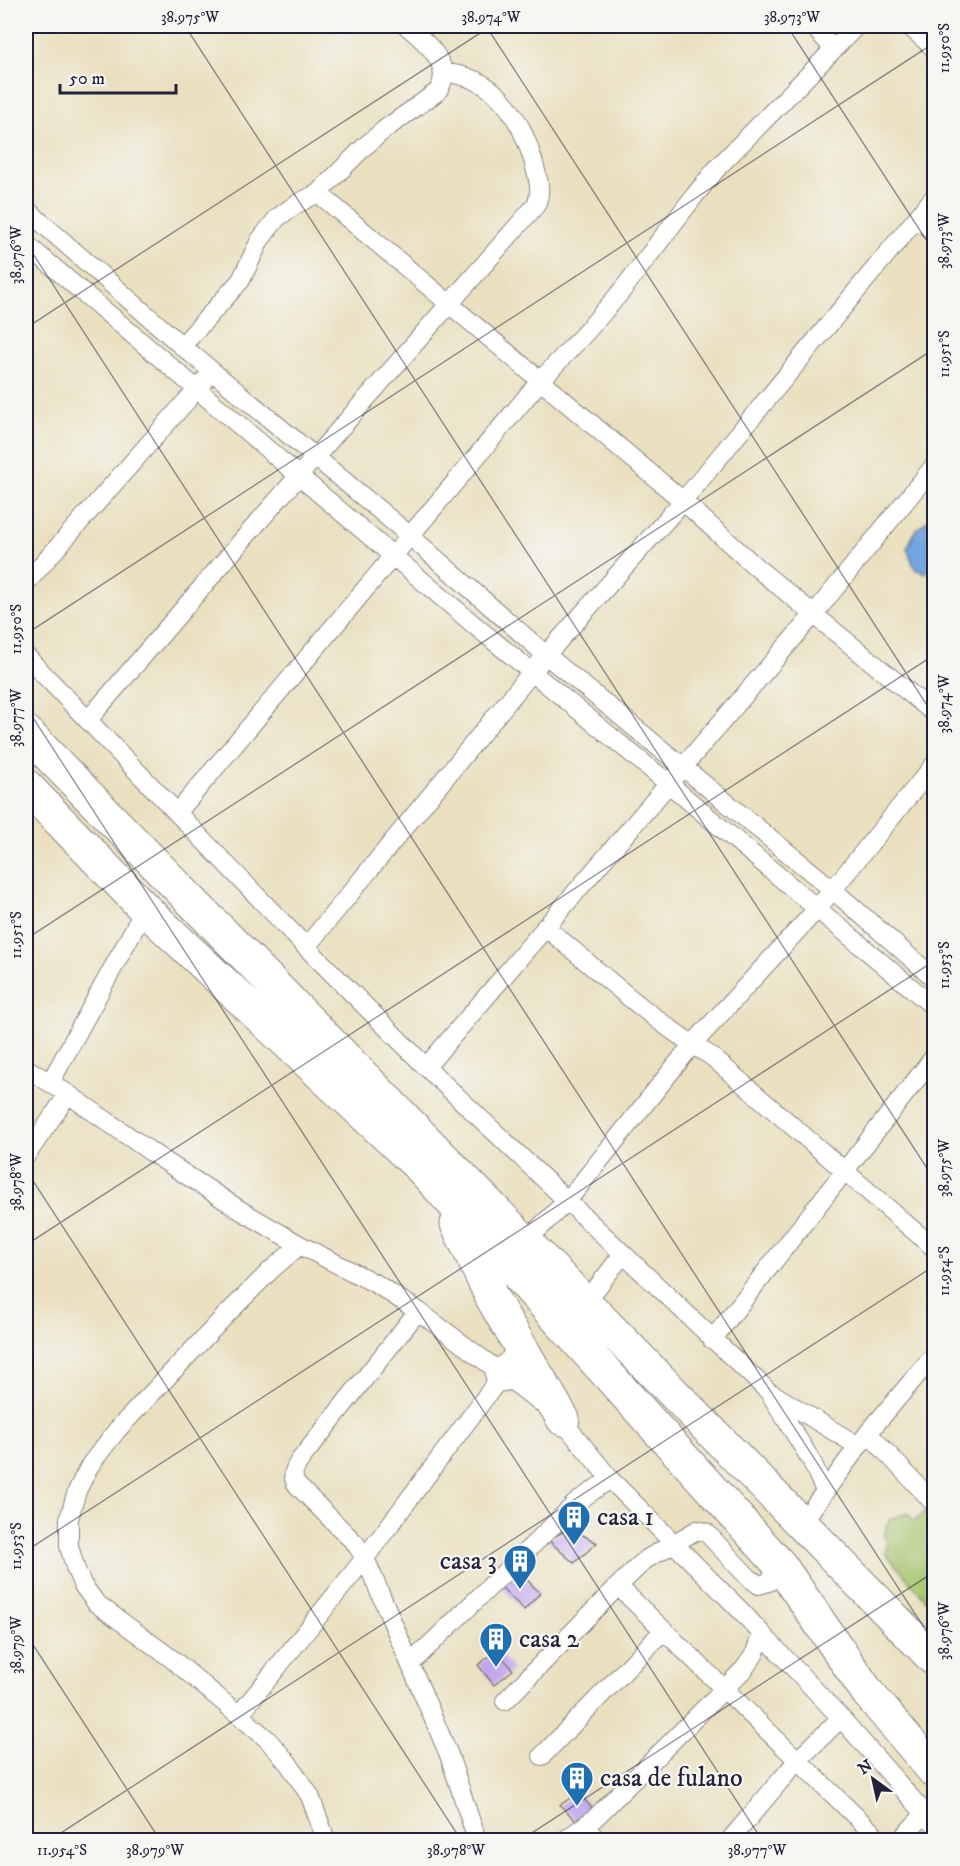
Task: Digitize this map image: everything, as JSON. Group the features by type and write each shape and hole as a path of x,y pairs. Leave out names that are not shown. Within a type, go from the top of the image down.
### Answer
{"highway":[{"path":"26,732 801,1524 932,1654"},
{"path":"26,786 146,909 423,1170 780,1565 867,1693 934,1771"},
{"path":"442,1192 492,1298 563,1419"},
{"path":"502,1375 520,1359 522,1349"}],"street":[{"path":"182,346 241,280 260,240 277,218 295,205 318,194 364,147 437,92 443,82 444,73 439,61 429,47 407,26"},
{"path":"813,26 834,49"},
{"path":"177,812 540,381 620,293 695,195 726,159 856,26"},
{"path":"909,26 934,48"},
{"path":"88,720 298,475 536,205 540,191 539,181 524,132 511,110 480,81 458,74 444,73"},
{"path":"318,194 683,501 757,568 934,713"},
{"path":"306,947 546,655 683,501 934,197"},
{"path":"26,209 182,346 409,536 546,655 832,889 934,978"},
{"path":"918,217 934,233"},
{"path":"26,244 532,673 669,784 934,1007"},
{"path":"66,278 82,260"},
{"path":"26,583 213,371"},
{"path":"426,1067 814,614 934,466"},
{"path":"26,656 306,947 426,1067 568,1200 712,1340 769,1392 863,1440 934,1503"},
{"path":"526,1242 568,1200 692,1045 817,909 934,765"},
{"path":"50,1083 146,909"},
{"path":"545,927 633,1000 729,1070 934,1248"},
{"path":"712,1340 934,1057"},
{"path":"26,1068 240,1210 300,1245 378,1285 418,1311 563,1419 610,1479 675,1543 841,1718 930,1819 900,1840"},
{"path":"26,1156 68,1094"},
{"path":"300,1245 226,1315 117,1430 90,1465 77,1491 69,1518 69,1546 82,1584 96,1604 172,1659 267,1739 299,1777 310,1796 326,1840"},
{"path":"585,1303 623,1254"},
{"path":"418,1311 300,1460 294,1470 293,1479 295,1484 355,1543 365,1558 449,1755 477,1840"},
{"path":"801,1524 863,1440 934,1355"},
{"path":"239,1715 365,1558 502,1375"},
{"path":"769,1392 811,1460 825,1491"},
{"path":"410,1664 578,1501 610,1479"},
{"path":"505,1701 645,1560 698,1530 706,1532 749,1578 759,1585 769,1582 780,1565"},
{"path":"618,1586 880,1840"},
{"path":"542,1756 664,1630"},
{"path":"565,1840 584,1827 650,1764 744,1669 754,1655 762,1635"},
{"path":"730,1840 797,1761 841,1718"},
{"path":"584,1827 598,1840"}],"green space":[{"path":"926,1511 934,1521 934,1609 885,1553 888,1543 884,1537 889,1520 907,1513 914,1521"}],"water":[{"path":"930,518 934,519 934,569 924,573 915,569 907,548 916,530"}],"building":[{"name":"casa 1","path":"570,1528 597,1543 574,1563 548,1540"},
{"name":"casa 3","path":"517,1570 540,1593 524,1610 500,1586"},
{"name":"casa 2","path":"497,1650 513,1670 494,1685 478,1665"},
{"name":"casa de fulano","path":"578,1793 593,1809 577,1822 560,1805"}],"place":[{"name":"casa 1","path":"574,1546"},
{"name":"casa 3","path":"520,1590"},
{"name":"casa 2","path":"496,1668"},
{"name":"casa de fulano","path":"577,1807"}]}
